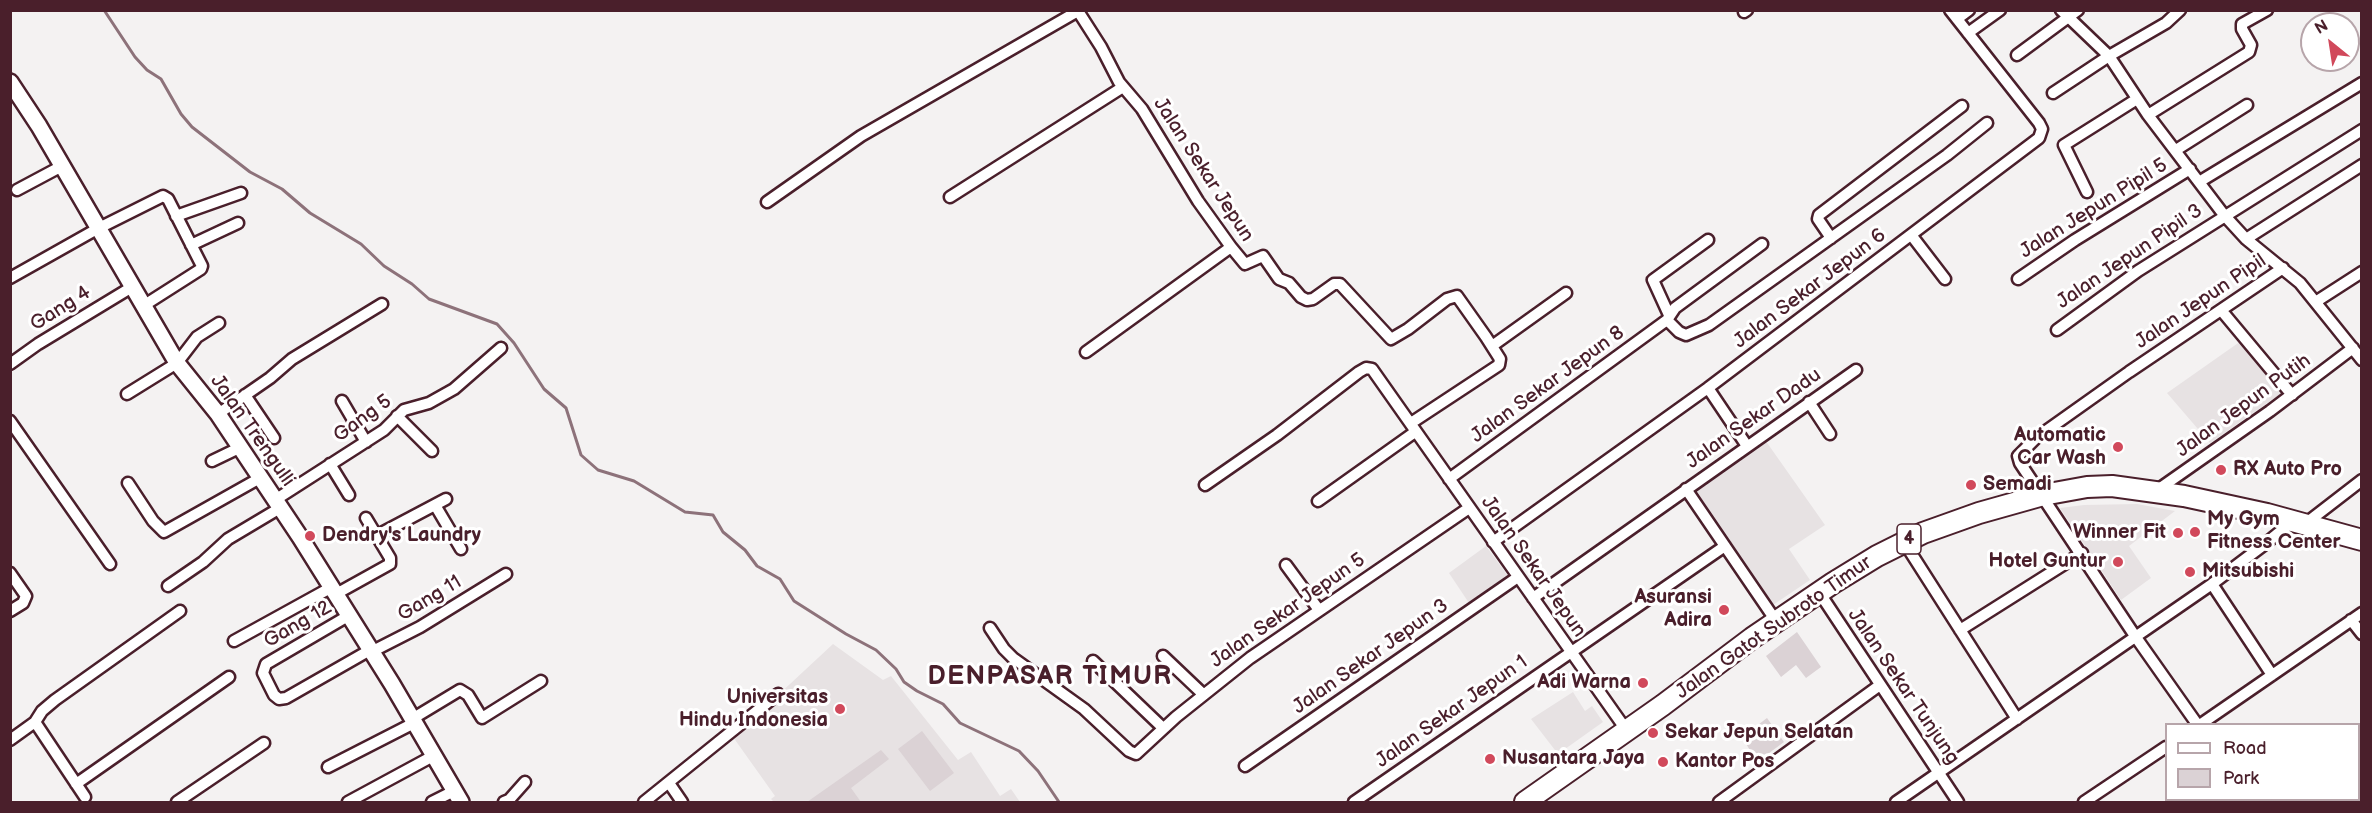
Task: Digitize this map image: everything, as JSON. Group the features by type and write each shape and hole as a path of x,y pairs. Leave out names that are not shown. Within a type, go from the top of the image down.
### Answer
{"highway":[{"name":"Jalan Gatot Subroto Timur","path":"1525,802 1819,592 1904,542 1952,522 2043,495 2086,487 2112,486 2156,491 2297,522 2361,540"}],"main road":[{"name":"Jalan Trengulli","path":"10,82 62,165 97,229 177,363 218,414 334,591 458,797"}],"street":[{"path":"1954,15 1969,10"},
{"path":"1968,33 2000,10"},
{"path":"2017,55 2064,14 2078,10"},
{"path":"2053,93 2109,56 2166,23 2180,10"},
{"path":"2148,115 2249,52 2251,45 2242,29 2242,24 2267,10"},
{"name":"Jalan Sekar Jepun","path":"767,202 878,125 1078,11 1123,87 1142,109 1198,201 1245,264 1263,256 1279,279 1289,283 1304,299 1314,299 1334,284 1340,284 1391,339 1447,299 1457,296 1492,346"},
{"name":"Jalan Jepun Pipil","path":"2064,14 2109,56 2148,115 2224,215 2246,239 2283,267 2129,372 2022,450 2018,456 2020,463 2135,636 2198,723"},
{"name":"Jalan Sekar Jepun 6","path":"1493,542 1708,388 1912,236 2025,149 2042,133 2042,129 2034,118 1954,15"},
{"path":"2199,182 2361,83"},
{"path":"950,197 1123,87"},
{"path":"2087,192 2064,145 2138,99"},
{"path":"2176,150 2247,105"},
{"path":"1831,238 1818,219 1818,215 1962,106"},
{"path":"1708,240 1653,280 1668,317 1679,332 1686,335 1698,331 1831,238 1947,155 1987,123"},
{"name":"Jalan Jepun Pipil 3","path":"2057,330 2138,271 2361,130"},
{"path":"16,190 62,165"},
{"path":"2246,239 2361,165"},
{"name":"Jalan Jepun Pipil 5","path":"2018,279 2074,240 2190,169"},
{"path":"176,216 241,193"},
{"path":"10,278 160,197 168,199 201,269 143,306"},
{"path":"191,245 238,223"},
{"path":"1912,236 1945,279"},
{"name":"Jalan Sekar Jepun 8","path":"1449,479 1668,317 1682,303 1762,244"},
{"path":"1086,352 1231,247"},
{"path":"2283,267 2317,301 2361,360"},
{"path":"2317,301 2361,272"},
{"name":"Gang 4","path":"10,364 38,344 132,287"},
{"path":"1318,501 1413,427 1498,366 1500,360 1492,346 1566,293"},
{"path":"218,414 292,359 382,304"},
{"path":"2221,310 2292,394"},
{"path":"128,394 177,363 197,337 219,323"},
{"name":"Gang 5","path":"168,586 203,562 228,539 330,464 384,430 406,409 429,403 454,389 501,348"},
{"name":"Jalan Jepun Putih","path":"2156,491 2353,348"},
{"name":"Jalan Sekar Jepun","path":"1205,485 1277,435 1366,368 1372,369 1627,731"},
{"name":"Jalan Sekar Dadu","path":"1776,621 1686,489 1856,370"},
{"path":"1708,388 1748,446"},
{"path":"245,395 274,438"},
{"path":"342,401 366,442"},
{"path":"1809,402 1830,434"},
{"path":"397,416 432,451"},
{"path":"10,421 110,564"},
{"path":"212,461 239,448"},
{"path":"330,464 349,495"},
{"path":"128,483 153,521 164,532 260,478"},
{"path":"1896,802 2212,584 2286,527 2361,480"},
{"path":"1533,598 1686,489"},
{"path":"376,536 446,499"},
{"path":"435,505 461,549"},
{"name":"Jalan Sekar Jepun 5","path":"990,628 1004,649 1014,658 1075,703 1136,754 1203,694 1319,610 1469,508"},
{"path":"234,641 390,564 390,558 366,518"},
{"path":"1904,542 2017,719"},
{"name":"Jalan Sekar Jepun 1","path":"1354,802 1725,546"},
{"path":"1960,630 2082,554"},
{"path":"1286,565 1319,610"},
{"path":"10,573 26,596 23,603 10,611"},
{"name":"Gang 11","path":"371,651 420,627 506,574"},
{"name":"Jalan Sekar Jepun 3","path":"1245,766 1518,577"},
{"path":"2212,584 2272,675"},
{"name":"Jalan Sekar Tunjung","path":"1819,592 1958,802"},
{"path":"10,740 35,722 42,711 55,700 180,611"},
{"path":"2200,723 2361,613"},
{"name":"Gang 12","path":"348,616 266,664 263,673 274,695 279,699 286,698 371,651"},
{"path":"2351,620 2361,634"},
{"path":"1163,656 1203,694"},
{"path":"1093,661 1163,728"},
{"path":"76,784 229,678"},
{"path":"328,766 413,721 460,690 468,695 482,718 541,681"},
{"path":"1719,802 1880,686"},
{"path":"644,802 778,694"},
{"path":"35,722 85,797"},
{"path":"177,802 264,743"},
{"path":"2084,802 2165,748"},
{"path":"348,802 433,756"},
{"path":"504,802 509,800 525,782"},
{"path":"669,783 682,802"},
{"path":"432,802 458,797"}],"shaded area":[{"path":"2241,341 2283,392 2210,443 2167,393"},
{"path":"1763,437 1825,525 1789,549 1810,580 1770,607 1691,491"},
{"name":"Hotel Guntur","path":"2137,504 2175,511 2129,546 2151,578 2121,600 2060,508"},
{"path":"1486,546 1508,576 1469,603 1449,573"},
{"name":"Universitas Hindu Indonesia","path":"833,644 883,680 891,676 958,760 971,752 1000,796 1011,789 1020,802 774,802 771,799 775,796 733,737"},
{"path":"1573,692 1585,711 1592,706 1603,722 1558,754 1531,719"}],"green space":[{"path":"1797,632 1821,667 1806,678 1796,665 1781,677 1766,656"},
{"path":"1767,718 1784,742 1757,762 1742,737"},
{"path":"922,731 954,773 930,791 898,749"},
{"path":"881,750 889,759 851,788 861,802 807,802"}],"waterway":[{"path":"104,10 135,57 147,70 161,79 181,114 192,127 250,172 282,189 310,213 361,244 384,266 412,284 429,299 497,324 514,343 544,389 566,408 581,455 598,470 634,481 685,512 713,515 723,532 745,550 757,566 780,579 794,601 876,650 896,669 904,682 943,704 960,723 1019,751 1038,771 1059,802"}],"place":[{"name":"Automatic Car Wash","path":"2118,447"},
{"name":"RX Auto Pro","path":"2221,470"},
{"name":"Semadi","path":"1971,485"},
{"name":"My Gym Fitness Center","path":"2195,532"},
{"name":"Winner Fit","path":"2178,533"},
{"name":"Dendry's Laundry","path":"310,536"},
{"name":"Hotel Guntur","path":"2118,562"},
{"name":"Mitsubishi","path":"2190,572"},
{"name":"Asuransi Adira","path":"1724,610"},
{"name":"Adi Warna","path":"1643,683"},
{"name":"Universitas Hindu Indonesia","path":"840,709"},
{"name":"Sekar Jepun Selatan","path":"1653,733"},
{"name":"Nusantara Jaya","path":"1490,759"},
{"name":"Kantor Pos","path":"1663,762"}],"district":[{"name":"DENPASAR TIMUR","path":"1050,677"}]}
